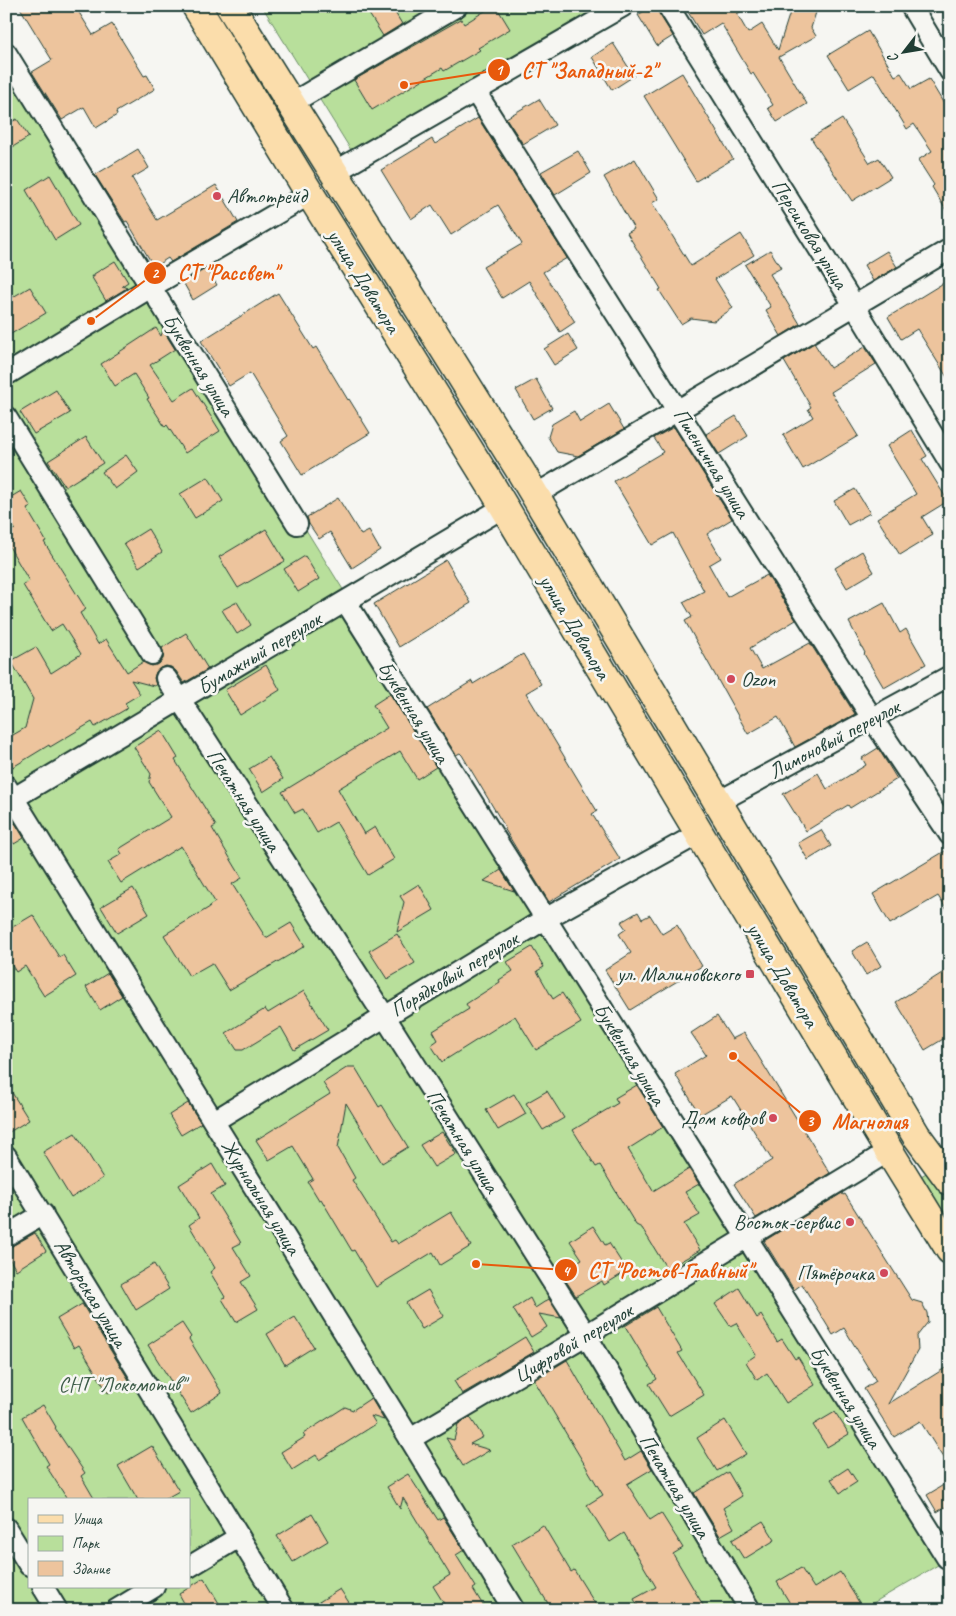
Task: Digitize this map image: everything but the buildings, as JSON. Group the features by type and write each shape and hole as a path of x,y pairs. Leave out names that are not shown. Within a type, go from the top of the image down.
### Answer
{"main road":[{"name":"улица Доватора","path":"196,6 504,507 698,834 950,1250"},
{"name":"улица Доватора","path":"230,6 535,496 916,1135 950,1180"}],"street":[{"path":"290,104 436,11 457,6"},
{"path":"333,173 623,6"},
{"name":"Персиковая улица","path":"668,6 950,463"},
{"path":"911,6 950,71"},
{"name":"Буквенная улица","path":"6,53 297,524"},
{"name":"Пшеничная улица","path":"475,91 872,718 950,835"},
{"path":"6,375 310,194"},
{"path":"535,496 950,249"},
{"path":"6,417 152,654"},
{"name":"Бумажный переулок","path":"10,792 179,700 504,507"},
{"name":"Буквенная улица","path":"346,602 947,1558"},
{"name":"Лимоновый переулок","path":"718,802 950,676"},
{"name":"Печатная улица","path":"166,678 385,1017 586,1335 750,1610"},
{"name":"Журнальная улица","path":"10,792 514,1610"},
{"name":"Порядковый переулок","path":"214,1121 545,919 698,834"},
{"name":"Цифровой переулок","path":"410,1439 586,1335 889,1151"},
{"name":"Авторская улица","path":"6,1156 284,1610"},
{"path":"6,1236 42,1214"},
{"path":"6,1528 28,1562"},
{"path":"190,1565 239,1537"},
{"path":"44,1588 57,1610"},
{"path":"116,1610 152,1588"}],"green space":[{"path":"262,6 634,6 359,163"},
{"name":"СНТ \"Локомотив\"","path":"6,46 347,596 950,1558 861,1610 6,1610"},
{"path":"928,1172 950,1199 950,1224 921,1176"}],"place":[{"name":"СТ \"Западный-2\"","path":"404,85"},
{"name":"Автотрейд","path":"217,196"},
{"name":"СТ \"Рассвет\"","path":"91,321"},
{"name":"Ozon","path":"731,679"},
{"name":"ул. Малиновского","path":"750,974"},
{"name":"Магнолия","path":"733,1056"},
{"name":"Дом ковров","path":"773,1118"},
{"name":"Восток-сервис","path":"850,1222"},
{"name":"СТ \"Ростов-Главный\"","path":"476,1264"},
{"name":"Пятёрочка","path":"884,1273"}]}
